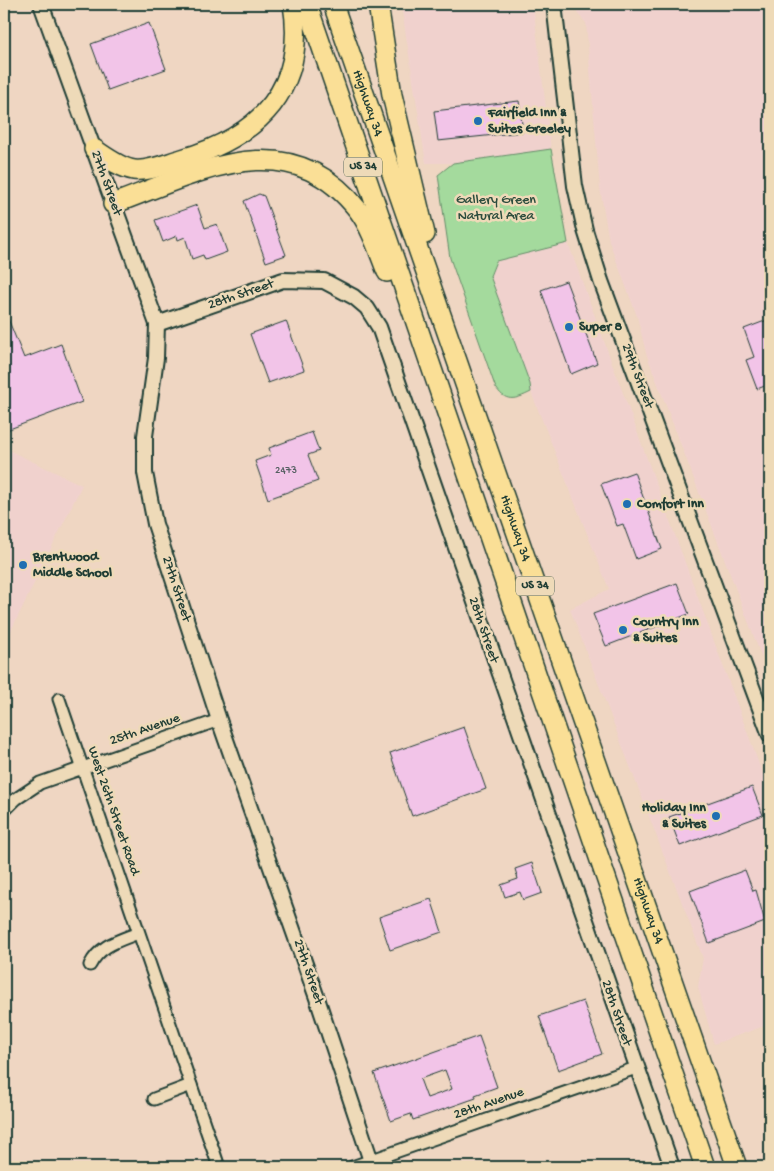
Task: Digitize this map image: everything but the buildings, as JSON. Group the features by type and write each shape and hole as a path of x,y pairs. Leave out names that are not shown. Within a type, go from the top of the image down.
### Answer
{"highway":[{"path":"111,198 241,134 274,104 285,86 296,51 292,4"},
{"name":"Highway 34","path":"307,4 662,1047 705,1167"},
{"name":"Highway 34","path":"333,4 687,1029 737,1167"},
{"path":"378,4 392,95 415,197 442,295 450,340"},
{"path":"94,150 134,170 141,170 193,156"},
{"path":"111,198 244,160 267,160 302,166 330,182 359,211 402,308 419,330"}],"street":[{"name":"27th Street","path":"41,4 157,324 156,358 145,436 145,472 149,498 219,720 309,973 372,1164"},
{"name":"29th Street","path":"554,4 576,186 585,230 601,281 770,735"},
{"name":"28th Street","path":"157,324 284,280 324,281 354,297 367,308 379,328 672,1167"},
{"name":"West 26th Street Road","path":"59,699 220,1167"},
{"name":"25th Avenue","path":"4,811 16,798 40,783 219,720"},
{"path":"90,966 94,957 106,945 138,933"},
{"name":"28th Avenue","path":"352,1167 372,1164 636,1068"},
{"path":"154,1098 191,1085"}],"shaded area":[{"path":"401,4 533,4 551,149 453,163 426,163"},
{"path":"576,4 770,4 770,679 646,353 637,316 609,241 600,188 586,23 577,13"},
{"path":"568,243 770,794 770,1024 714,1044 698,987 703,958 570,609 609,589 531,392 490,276 496,261"},
{"name":"Brentwood Middle School","path":"4,448 82,485 4,645"}],"green space":[{"name":"Gallery Green Natural Area","path":"551,149 568,243 496,261 490,276 530,384 531,392 520,397 511,398 503,395 495,386 450,258 438,175 453,163"}],"place":[{"name":"Fairfield Inn & Suites Greeley","path":"478,121"},
{"name":"Super 8","path":"569,327"},
{"name":"Comfort Inn","path":"627,504"},
{"name":"Brentwood Middle School","path":"23,565"},
{"name":"Country Inn & Suites","path":"623,630"},
{"name":"Holiday Inn & Suites","path":"716,816"}]}
